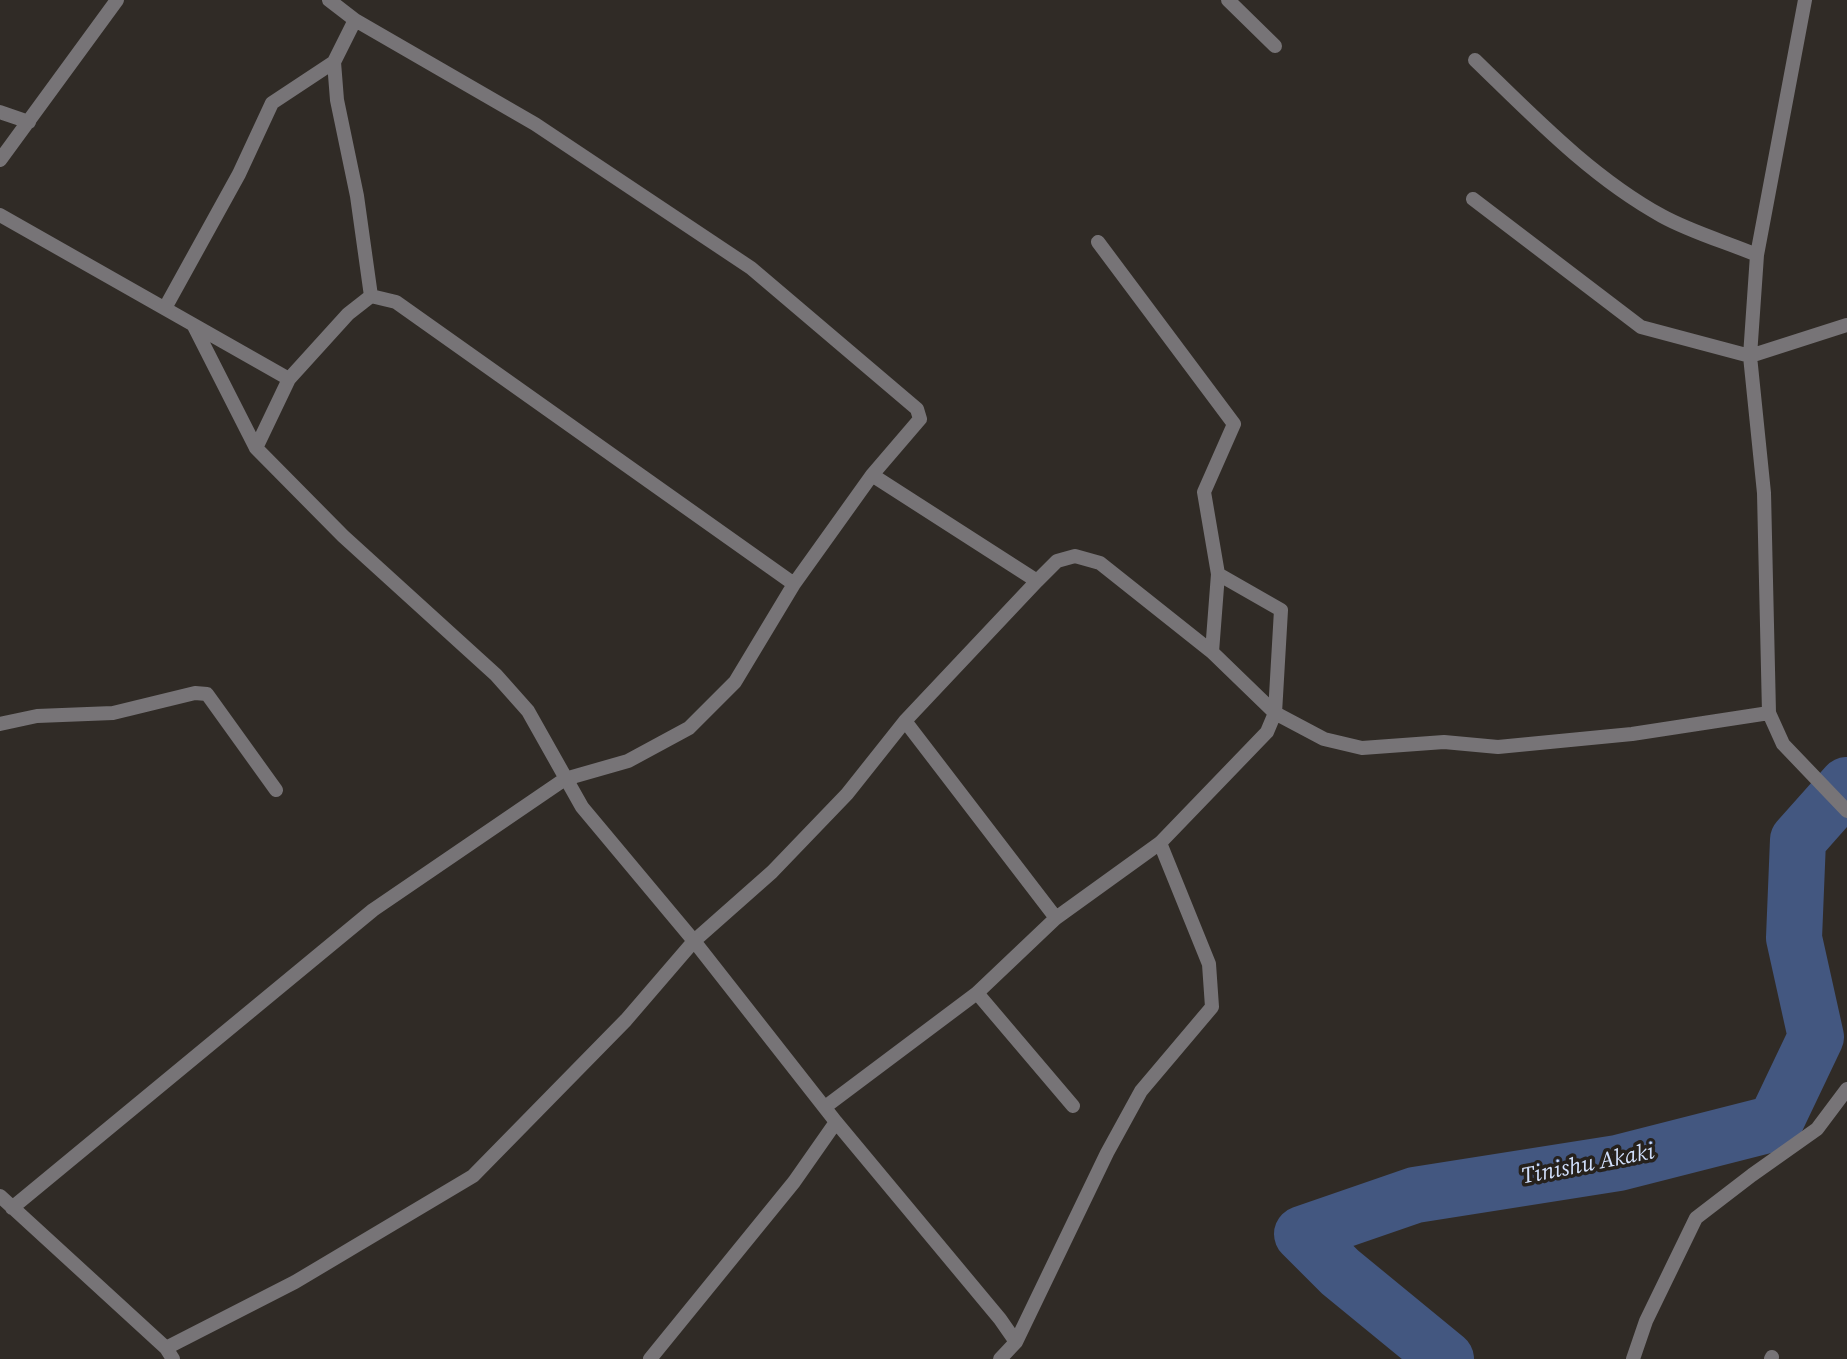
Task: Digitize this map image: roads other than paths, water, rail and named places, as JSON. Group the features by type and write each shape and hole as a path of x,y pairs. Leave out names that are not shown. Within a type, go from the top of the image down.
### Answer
{"street":[{"path":"0,159 117,0"},
{"path":"12,1208 373,910 565,779 628,761 689,728 735,682 794,584 872,475 920,419 917,409 751,268 535,124 355,20 329,0"},
{"path":"1228,0 1275,46"},
{"path":"1805,0 1757,255 1750,356 1764,493 1769,713 1783,744 1847,811"},
{"path":"165,308 239,174 272,103 334,62 355,20"},
{"path":"1475,60 1597,172 1662,216 1757,255"},
{"path":"334,62 337,100 357,196 371,296"},
{"path":"0,112 29,121"},
{"path":"1473,199 1641,327 1750,356 1847,325"},
{"path":"0,215 289,379"},
{"path":"1098,242 1234,424 1204,492 1218,574 1212,652"},
{"path":"256,448 289,379 348,314 371,296"},
{"path":"371,296 396,302 794,584"},
{"path":"194,326 256,448 343,536 496,674 528,711 582,807 694,941 836,1122 1000,1319 1016,1342"},
{"path":"872,475 1037,581"},
{"path":"0,1196 169,1354 295,1282 473,1175 626,1020 694,941 772,872 838,803 905,721 1037,581 1057,561 1075,556 1100,562 1212,652 1275,713 1324,739 1362,748 1444,742 1498,747 1632,734 1769,713"},
{"path":"825,1107 977,993 1056,918 1160,843 1267,732 1275,713 1281,610 1218,574"},
{"path":"0,724 37,716 113,713 195,693 207,694 275,790"},
{"path":"905,721 1056,918"},
{"path":"1000,1359 1016,1342 1107,1153 1141,1091 1212,1007 1209,964 1160,843"},
{"path":"977,993 1073,1106"},
{"path":"1633,1359 1651,1309 1696,1218 1817,1129 1847,1089"},
{"path":"650,1359 794,1182 836,1122"}],"waterway":[{"name":"Tinishu Akaki","path":"1446,1359 1340,1272 1302,1234 1415,1195 1618,1163 1775,1123 1816,1037 1794,938 1798,840 1847,785"}]}
